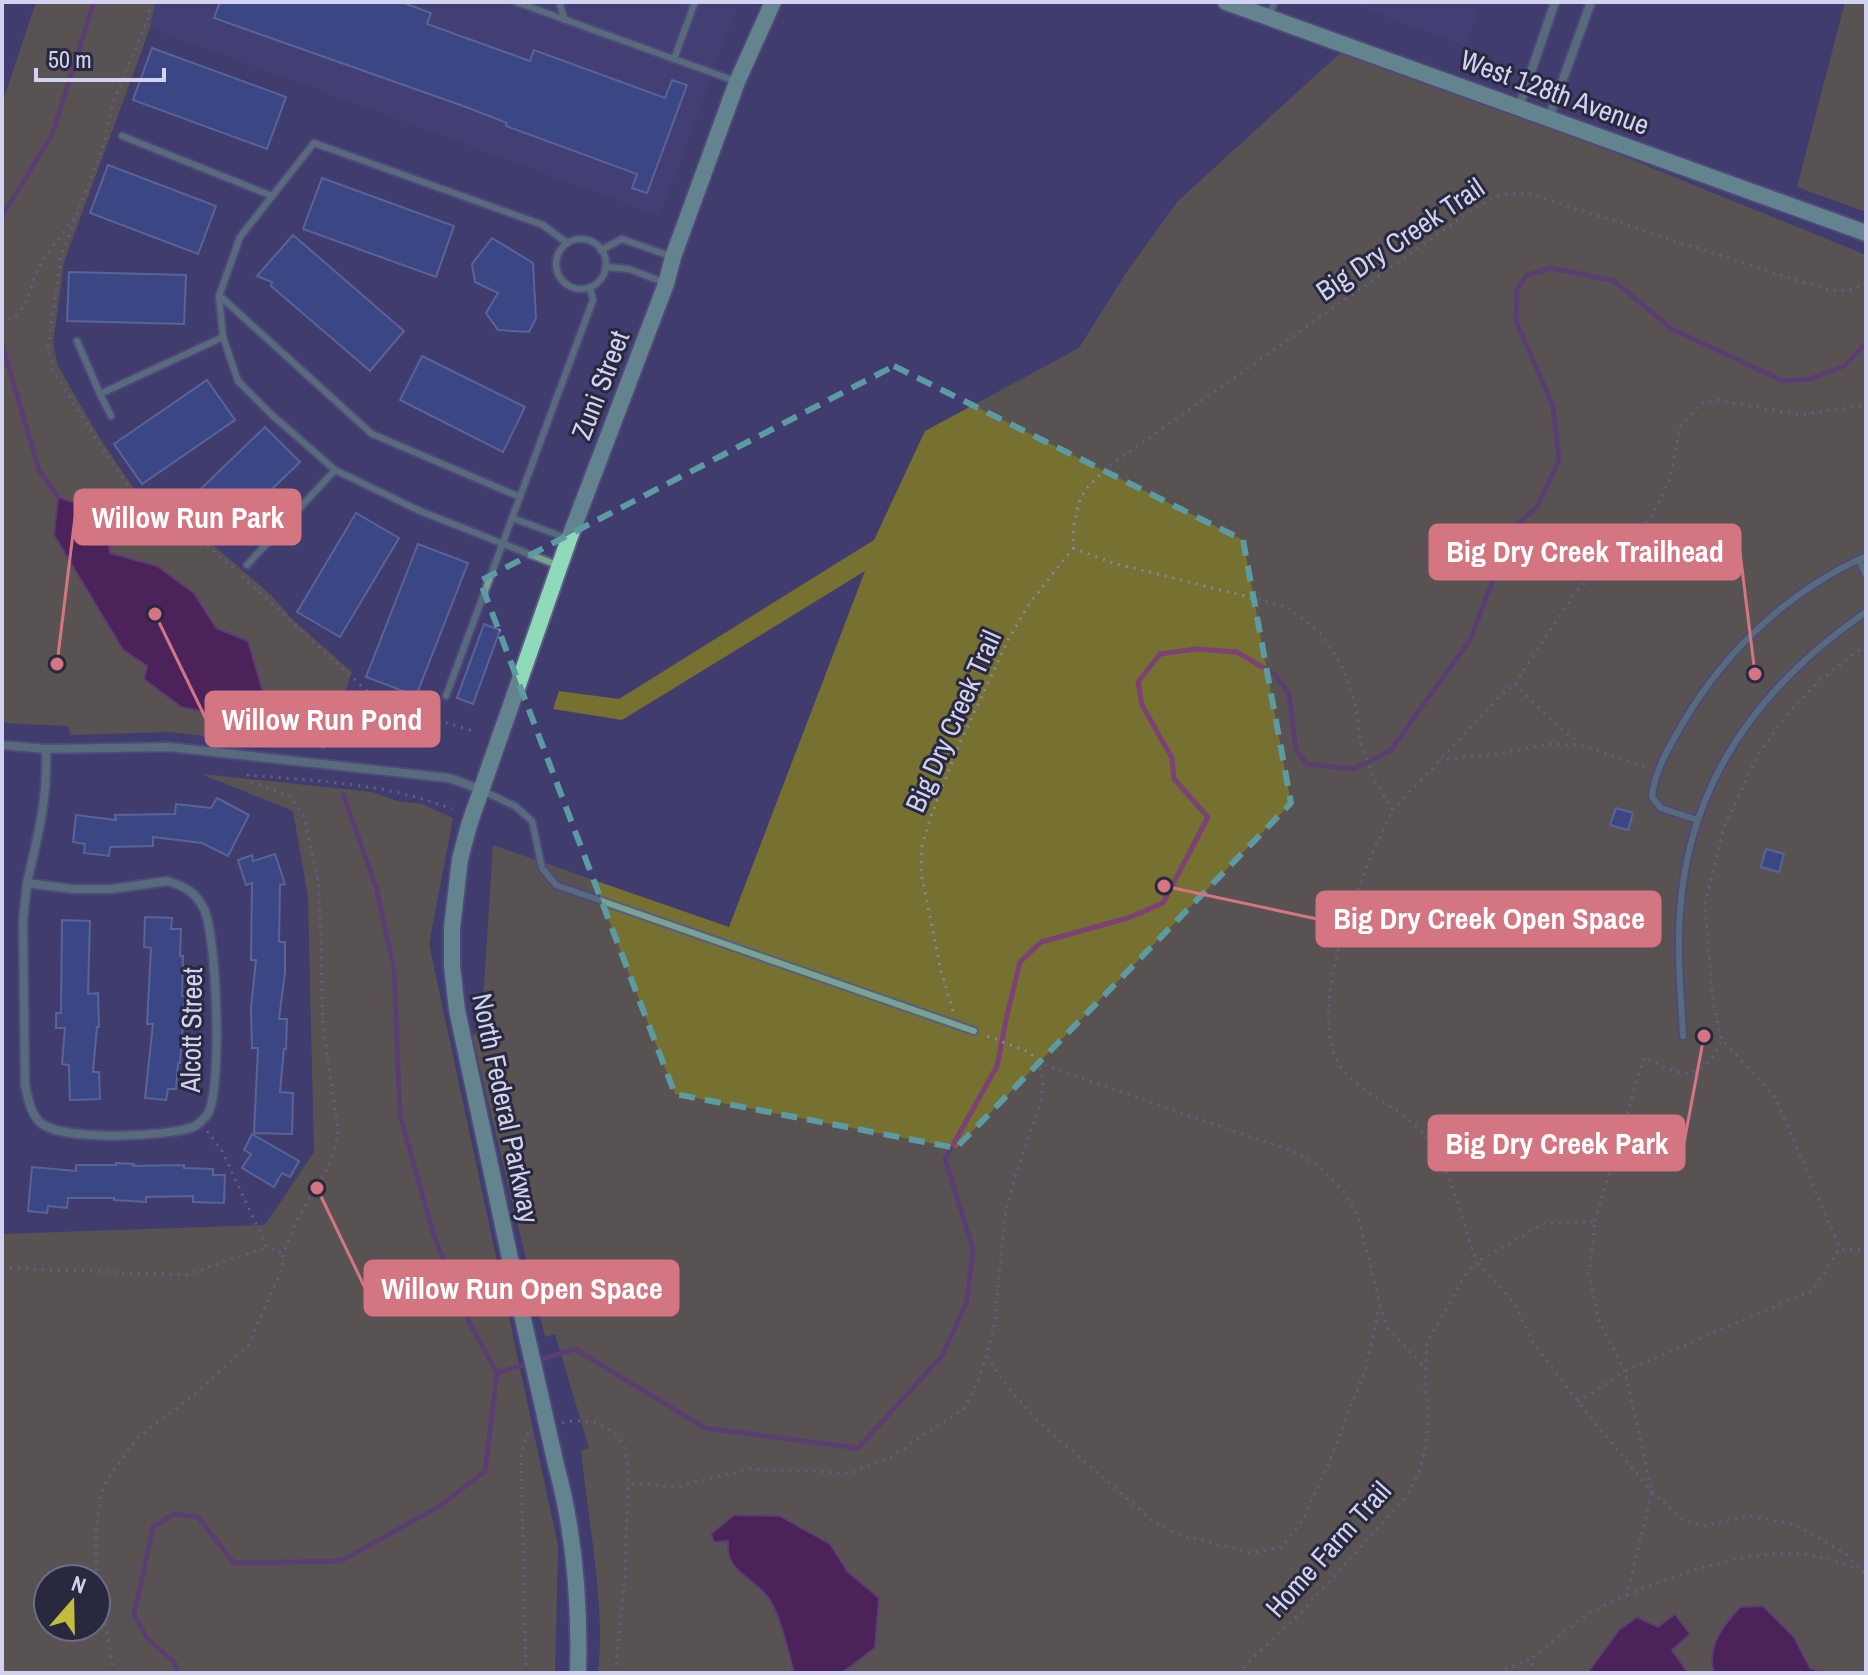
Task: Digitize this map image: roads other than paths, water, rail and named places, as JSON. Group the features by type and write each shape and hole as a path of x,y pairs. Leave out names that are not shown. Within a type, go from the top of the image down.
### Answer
{"main road":[{"name":"Zuni Street","path":"480,789 737,82 773,2"},
{"name":"West 128th Avenue","path":"1226,2 1271,10 1519,107 1866,233"},
{"name":"North Federal Parkway","path":"480,789 460,859 452,928 452,966 465,1052 568,1508 579,1599 578,1673"}],"street":[{"path":"1519,107 1555,2"},
{"path":"1549,118 1591,2"},
{"path":"2,745 46,749 169,747 449,778 480,789"},
{"name":"Alcott Street","path":"27,883 112,889 167,881 182,885 194,894 209,920 214,956 214,1088 209,1112 201,1122 193,1127 158,1134 84,1135 59,1132 39,1123 30,1103 25,1085 23,921 27,883 44,811 46,749"}],"lane":[{"path":"516,2 737,82"},
{"path":"559,2 565,20"},
{"path":"674,59 695,2"},
{"path":"122,136 272,196"},
{"path":"559,566 420,511 335,470 238,381 223,337 219,296 240,237 314,143 543,225 567,243"},
{"path":"601,250 622,239 673,257"},
{"path":"587,240 601,250 605,267 603,275 590,287 573,288 560,278 556,261 558,253 567,243 587,240"},
{"path":"605,267 629,269 666,284"},
{"path":"446,696 593,300 590,287"},
{"path":"219,296 372,434 520,497"},
{"path":"100,394 223,337"},
{"path":"77,341 111,416"},
{"path":"247,565 335,470"},
{"path":"512,518 569,539"},
{"path":"1697,820 1661,808 1652,797 1658,772 1694,705 1741,645 1797,595 1837,569 1862,558 1866,575"},
{"path":"1683,1036 1680,915 1697,820 1736,739 1770,695 1808,656 1866,612"},
{"path":"480,789 515,806 532,821 542,868 556,885 974,1031"}],"waterway":[{"path":"2,216 52,135 94,2"},
{"path":"177,1673 175,1663 147,1638 134,1615 153,1527 174,1514 198,1517 234,1563 341,1561 440,1506 485,1471 497,1373 575,1349 705,1428 858,1448 942,1356 967,1301 973,1249 945,1159 997,1066 1020,962 1041,942 1128,918 1163,903 1208,817 1174,779 1172,758 1142,705 1138,682 1160,654 1196,649 1237,652 1274,674 1289,693 1296,750 1307,764 1353,769 1390,751 1470,640 1491,585 1497,543 1537,507 1559,460 1553,406 1516,321 1517,289 1527,275 1551,268 1614,281 1672,329 1783,381 1810,379 1844,366 1866,343"},
{"path":"2,344 39,470 58,497"},
{"path":"258,702 274,725"},
{"path":"343,794 376,887 394,969 400,1115 433,1233 468,1320 497,1373"}],"place":[{"name":"Willow Run Pond","path":"155,614"},
{"name":"Willow Run Park","path":"57,664"},
{"name":"Big Dry Creek Trailhead","path":"1755,674"},
{"name":"Big Dry Creek Open Space","path":"1164,886"},
{"name":"Big Dry Creek Park","path":"1704,1036"},
{"name":"Willow Run Open Space","path":"317,1188"}]}
